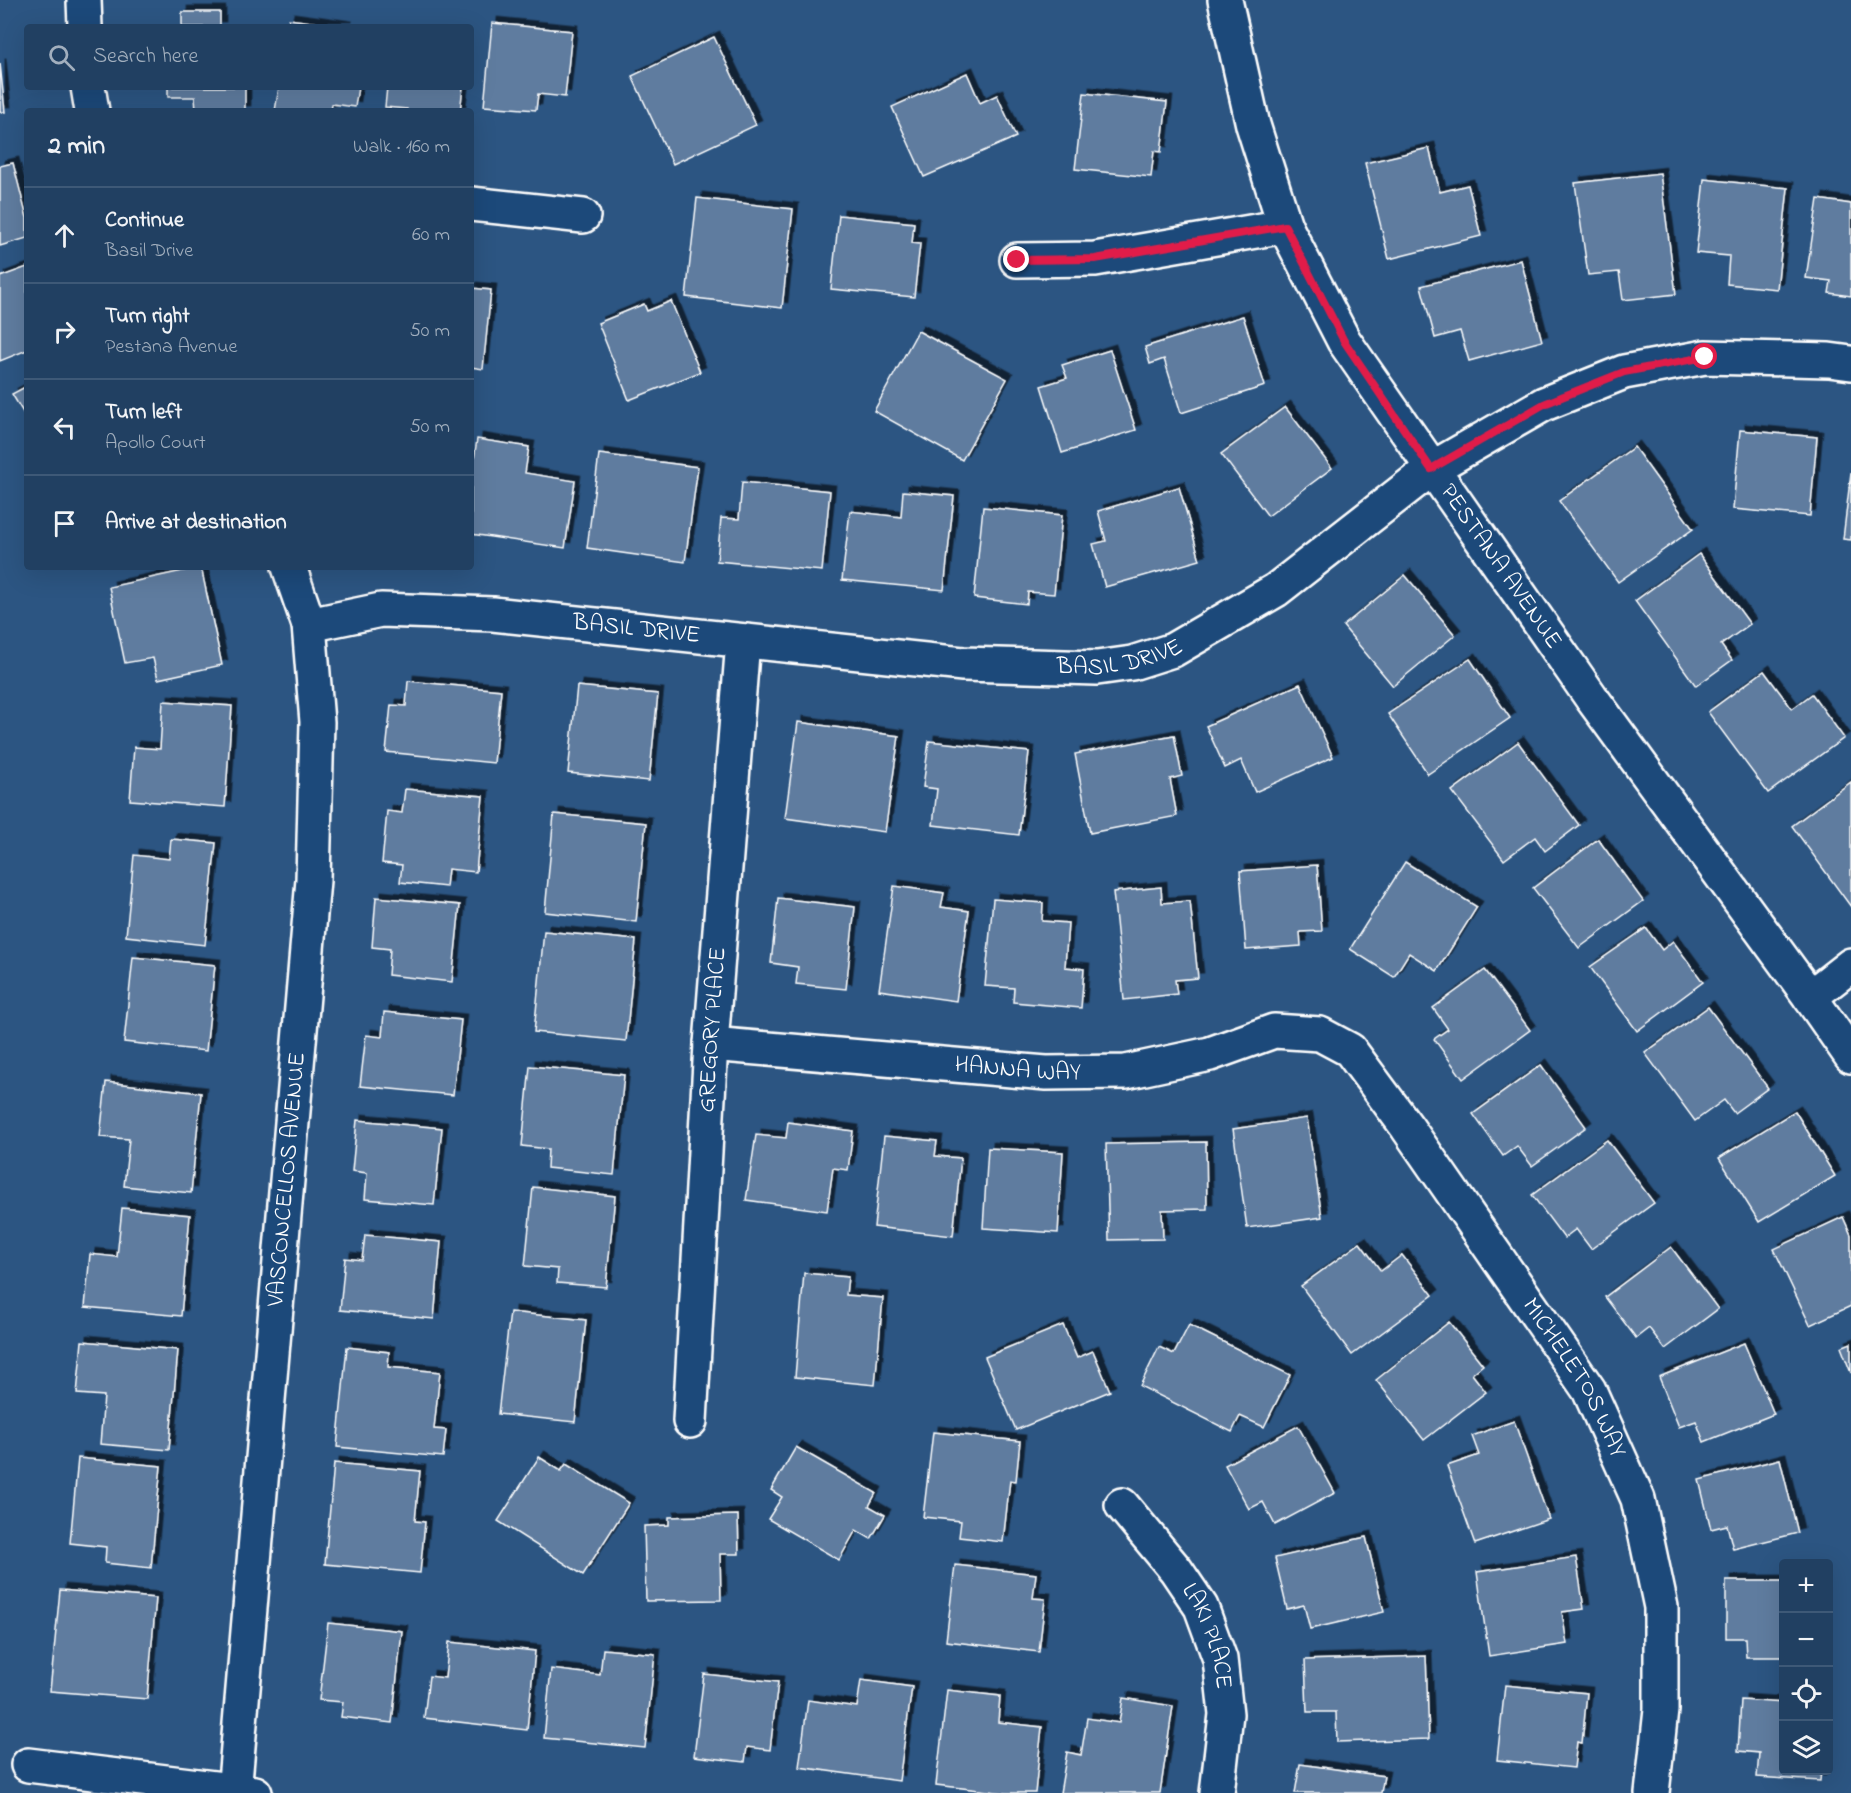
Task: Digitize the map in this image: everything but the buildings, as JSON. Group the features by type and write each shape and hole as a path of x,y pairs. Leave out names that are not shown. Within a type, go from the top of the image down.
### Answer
{"street":[{"path":"84,0 85,24"},
{"name":"PESTANA AVENUE","path":"1225,0 1253,125 1285,226 1344,341 1591,697 1851,1056"},
{"path":"88,90 92,108"},
{"path":"474,204 583,216"},
{"path":"1017,260 1095,259 1285,226"},
{"name":"BASIL DRIVE","path":"309,625 381,610 493,614 963,664 1096,668 1132,663 1173,650 1276,590 1431,469 1544,404 1624,372 1705,357 1829,360 1851,363"},
{"name":"VASCONCELLOS AVENUE","path":"241,1792 313,880 317,722 309,625 290,570"},
{"name":"GREGORY PLACE","path":"690,1421 711,1044 743,641"},
{"path":"1810,997 1851,965"},
{"name":"HANNA WAY","path":"711,1044 1046,1073 1092,1073 1126,1072 1210,1054 1274,1031 1320,1034"},
{"name":"MICHELETOS WAY","path":"1320,1034 1350,1050 1407,1126 1589,1390 1638,1499 1661,1607 1661,1710 1652,1793"},
{"name":"LAKI PLACE","path":"1122,1505 1176,1570 1201,1607 1220,1659 1226,1714 1217,1793"},
{"path":"28,1765 241,1792"}],"route":[{"path":"1017,260 1095,259 1285,226 1344,341 1431,469 1544,404 1624,372 1705,357"}]}
